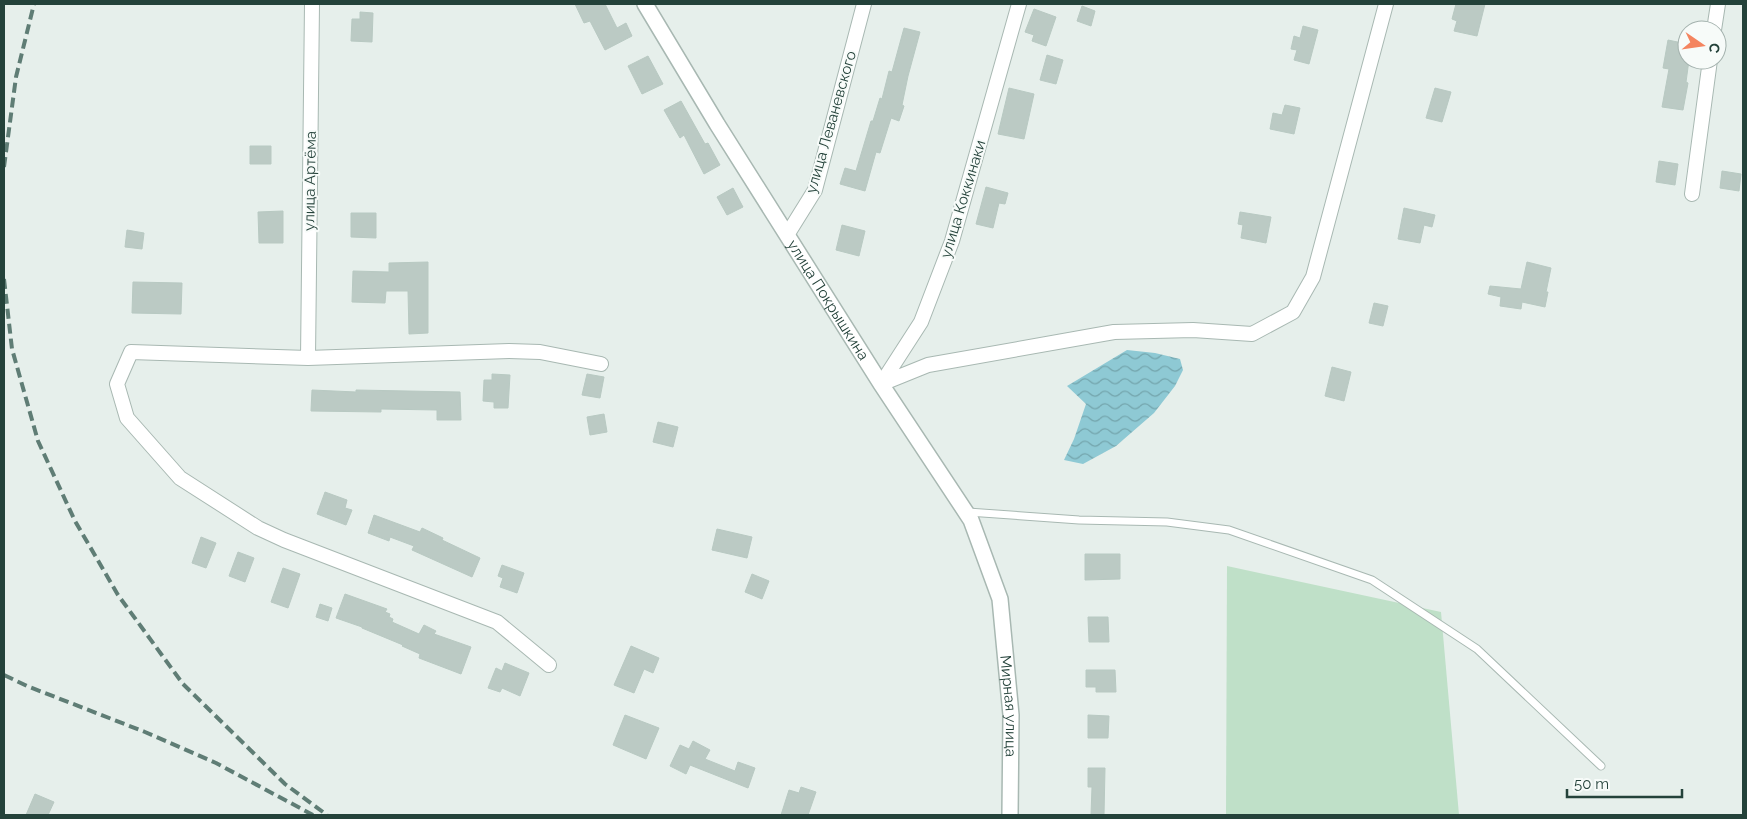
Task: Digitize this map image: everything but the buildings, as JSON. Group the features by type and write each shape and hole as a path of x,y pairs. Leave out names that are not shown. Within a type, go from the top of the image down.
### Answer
{"street":[{"name":"улица Артёма","path":"308,358 312,4"},
{"name":"улица Покрышкина","path":"645,4 717,124 881,384 971,520 1000,599"},
{"name":"улица Леваневского","path":"787,235 815,190 864,4"},
{"name":"улица Коккинаки","path":"881,384 921,322 952,241 1019,4"},
{"path":"881,384 928,365 1114,332 1193,330 1252,334 1293,312 1313,277 1386,4"},
{"path":"1716,20 1718,4"},
{"path":"1692,194 1709,70"},
{"path":"550,665 497,622 275,536 258,528 180,478 127,418 117,384 131,352 308,358 509,351 540,352 601,364"},
{"name":"Мирная улица","path":"1000,599 1011,715 1010,815"}],"lane":[{"path":"965,512 1080,520 1167,522 1229,530 1372,580 1476,649 1601,766"}],"green space":[{"path":"1227,566 1441,612 1459,815 1226,815"}],"water":[{"path":"1127,350 1155,353 1180,359 1183,370 1175,386 1154,413 1116,446 1083,464 1064,460 1074,439 1086,404 1067,386"}],"railway":[{"path":"4,167 16,77 34,4"},
{"path":"4,279 12,349 38,441 75,521 118,595 183,684 285,784 327,815"},
{"path":"4,675 216,763 313,815"}]}
